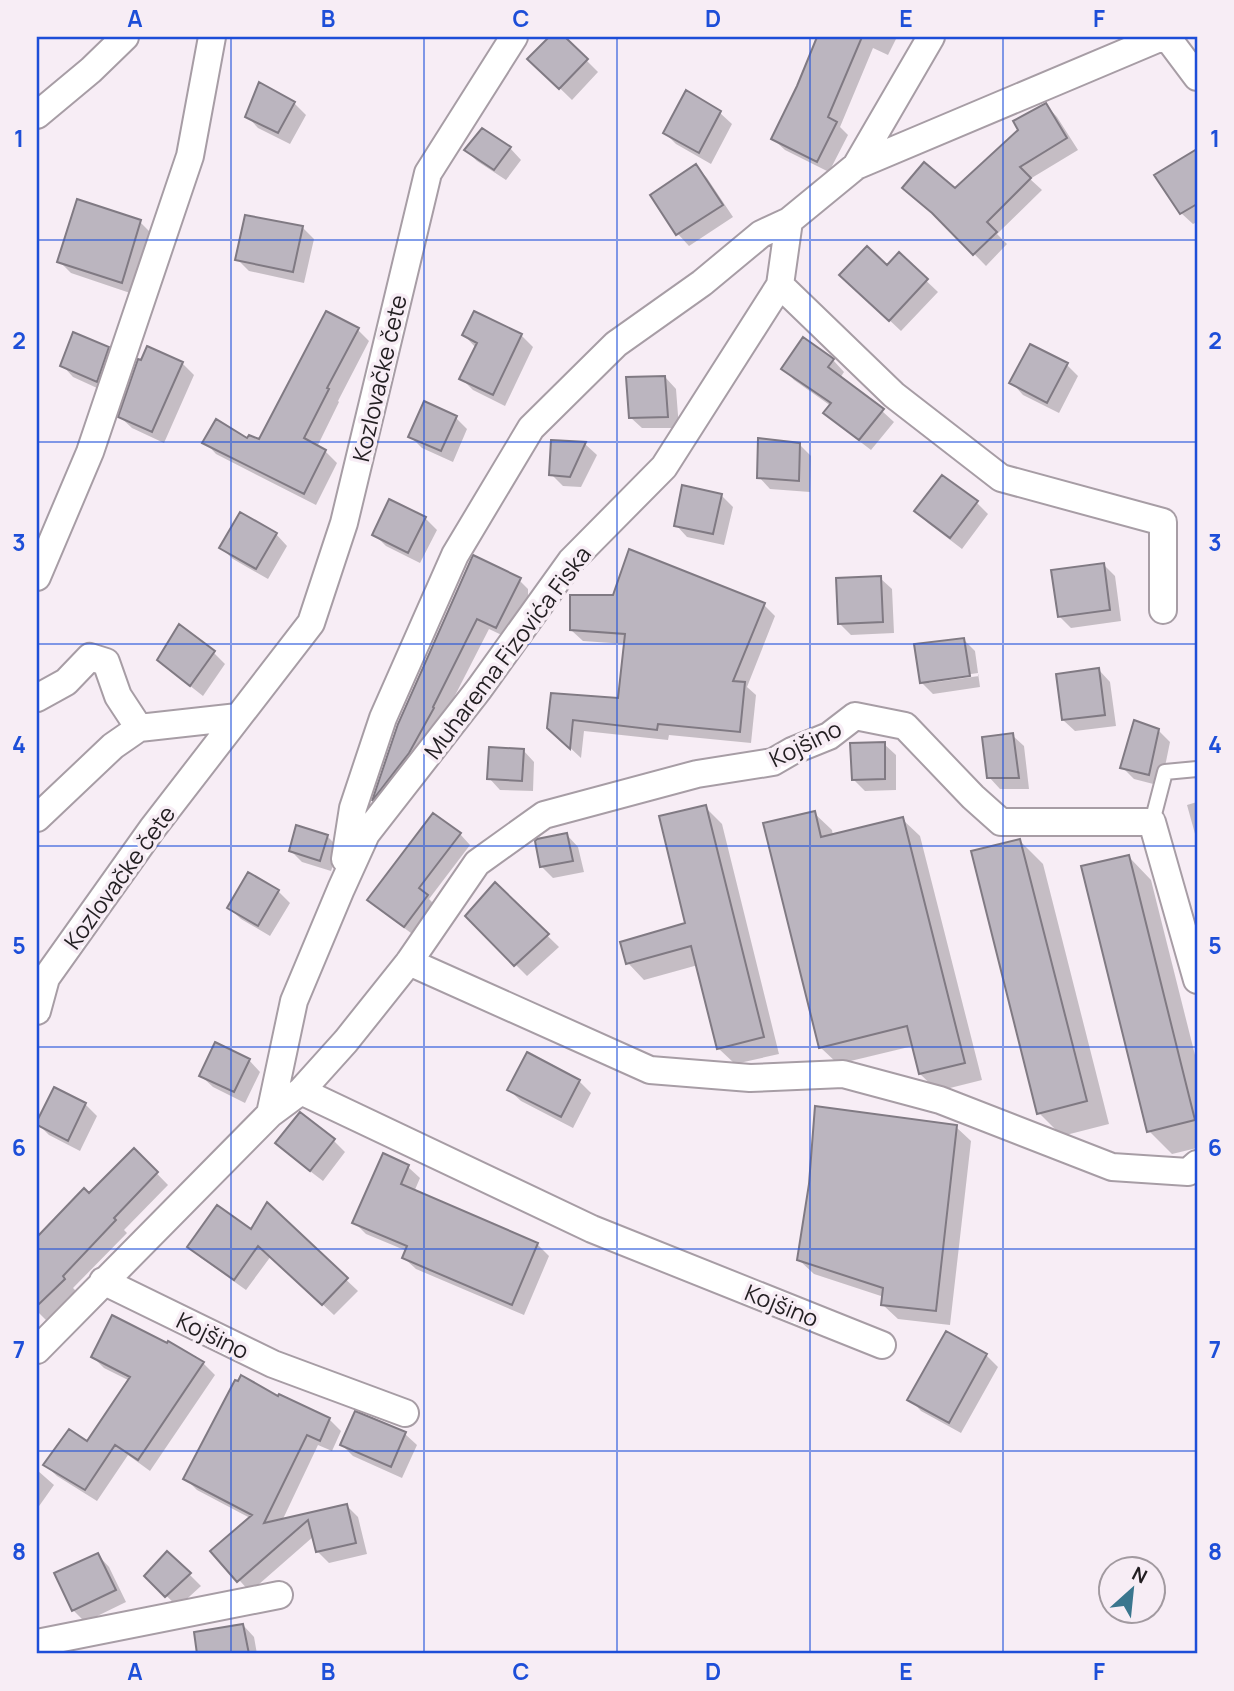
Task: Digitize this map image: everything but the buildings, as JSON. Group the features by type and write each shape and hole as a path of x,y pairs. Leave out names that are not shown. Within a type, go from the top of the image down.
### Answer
{"street":[{"path":"37,115 91,70 125,37"},
{"path":"37,577 90,452 190,156 212,37"},
{"name":"Kozlovačke čete","path":"37,1011 46,978 152,829 311,623 344,523 428,173 514,37"},
{"name":"Muharema Fizovića Fiska","path":"341,889 353,808 383,718 455,555 531,428 617,344 702,283 761,234 789,221 856,166 931,37"},
{"path":"856,166 1164,37 1197,77"},
{"name":"Muharema Fizovića Fiska","path":"270,1114 294,1001 366,834 479,690 571,561 664,467 780,285 789,221"},
{"path":"780,285 894,395 1002,478 1163,522 1163,610"},
{"path":"37,698 66,682 90,657 106,662 118,696 139,728"},
{"name":"Kojšino","path":"37,1350 270,1114 301,1091 346,1041 409,962 477,863 544,815 697,774 773,762 829,736 855,716 905,726 973,797 1001,822 1152,822"},
{"path":"37,818 113,746 139,728 238,717"},
{"path":"1152,822 1197,979"},
{"path":"409,962 650,1070 750,1078 844,1074 940,1100 1112,1167 1188,1172 1197,1164"},
{"name":"Kojšino","path":"301,1091 592,1228 882,1345"},
{"name":"Kojšino","path":"103,1281 273,1364 405,1413"},
{"path":"37,1643 279,1595"}],"lane":[{"path":"1152,822 1165,772 1197,769"}]}
